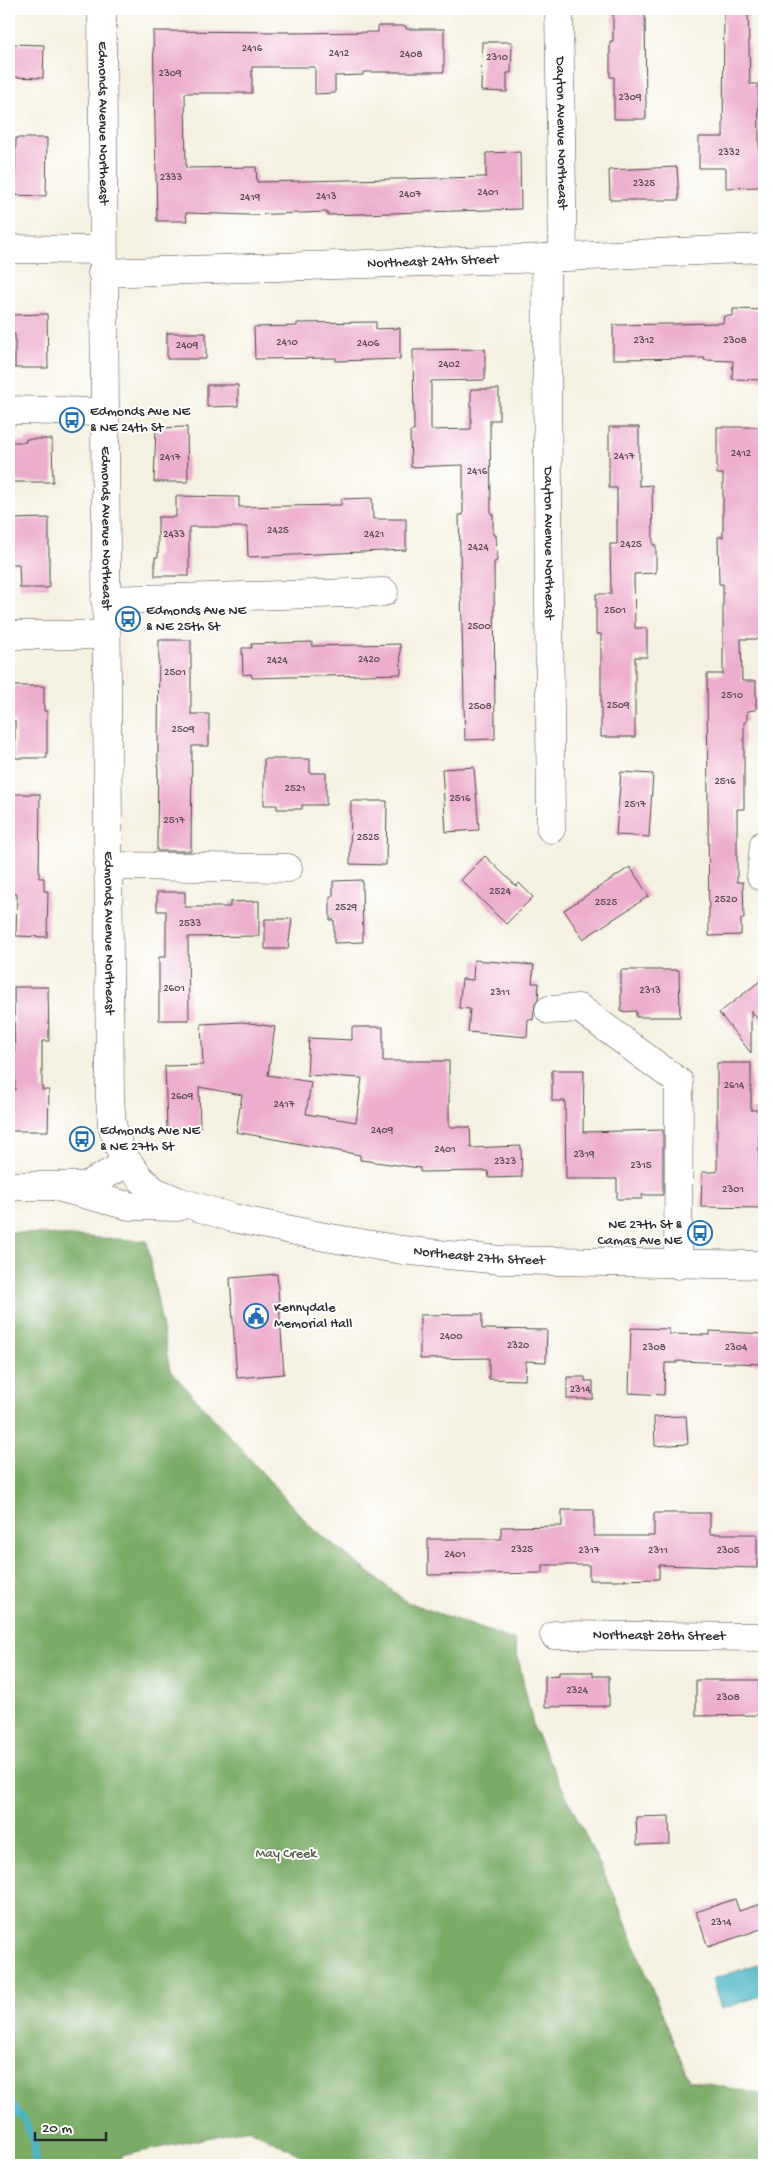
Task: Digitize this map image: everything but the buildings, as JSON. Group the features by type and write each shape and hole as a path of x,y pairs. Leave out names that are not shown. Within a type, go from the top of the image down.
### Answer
{"street":[{"name":"Edmonds Avenue Northeast","path":"102,9 105,600 112,1125 121,1153 128,1163"},
{"name":"Dayton Avenue Northeast","path":"551,829 554,258 559,9"},
{"name":"Northeast 24th Street","path":"9,249 102,261 554,258 764,248"},
{"path":"9,410 104,412"},
{"path":"105,600 384,592"},
{"path":"9,635 106,635"},
{"path":"762,876 764,844"},
{"path":"108,866 288,868"},
{"path":"549,1010 579,1008 680,1082 678,1264"},
{"name":"Northeast 27th Street","path":"9,1186 85,1186 128,1163 154,1191 198,1207 233,1218 402,1250 501,1260 764,1265"},
{"name":"Northeast 27th Street","path":"58,1187 129,1206 198,1207"},
{"name":"Northeast 28th Street","path":"554,1635 764,1637"}],"green space":[{"name":"May Creek","path":"9,1232 147,1241 170,1370 311,1527 407,1602 514,1640 534,1729 614,1894 689,2080 764,2095 764,2165 319,2165 250,2129 121,2156 122,2165 9,2165"}],"water":[{"path":"758,1964 764,1985 764,1995 721,2009 712,1979"}],"waterway":[{"name":"May Creek","path":"9,2100 25,2122 34,2141 36,2165"}],"place":[{"name":"Edmonds Ave NE & NE 24th St","path":"72,420"},
{"name":"Edmonds Ave NE & NE 25th St","path":"128,619"},
{"name":"Edmonds Ave NE & NE 27th St","path":"82,1139"},
{"name":"NE 27th St & Camas Ave NE","path":"700,1233"},
{"name":"Kennydale Memorial Hall","path":"256,1316"}]}
